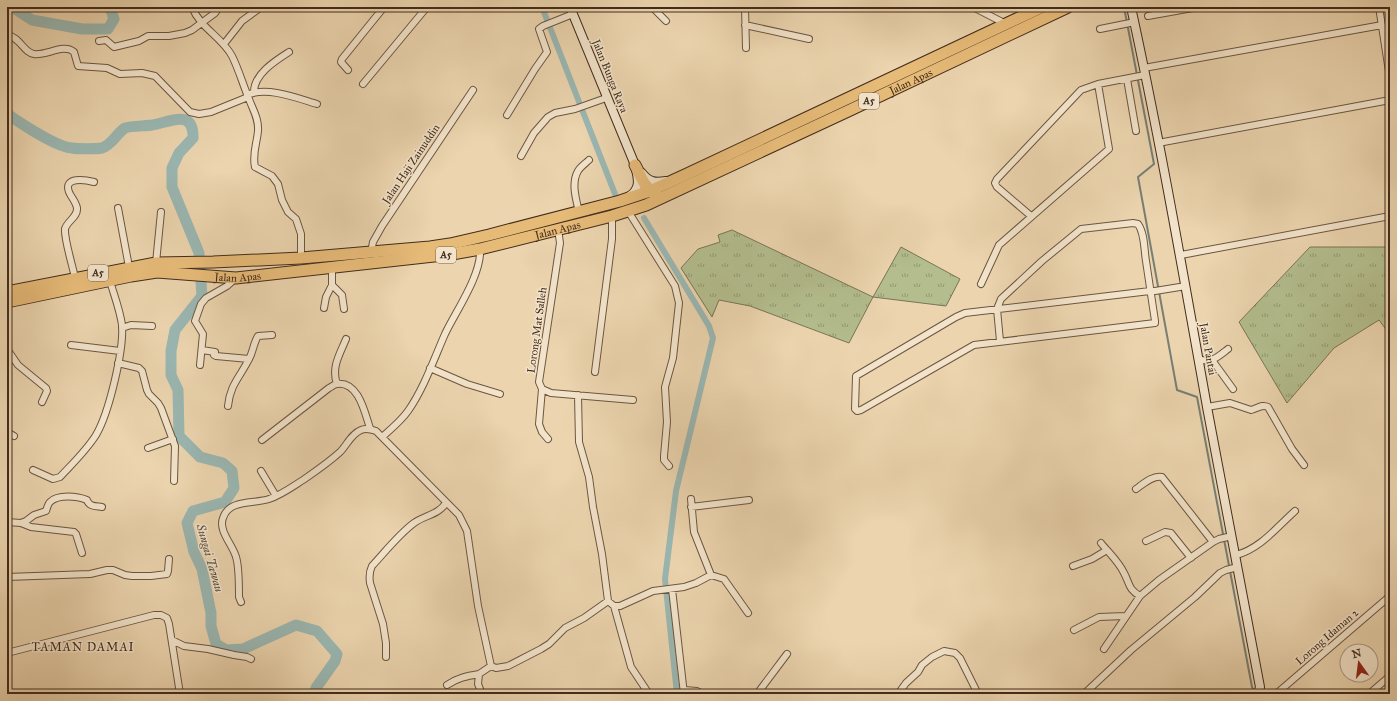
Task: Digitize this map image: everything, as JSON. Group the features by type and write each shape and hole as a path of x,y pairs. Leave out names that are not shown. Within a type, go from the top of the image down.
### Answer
{"highway":[{"name":"Jalan Apas","path":"7,292 156,263 301,258 450,244 620,201 650,191 685,176 1042,7"},
{"name":"Jalan Apas","path":"7,302 157,272 236,278 429,258 480,249 612,216 670,194 1068,7"},
{"path":"635,165 650,191 657,194 670,194"},
{"path":"489,235 492,237 497,237 519,231 523,233 522,238"},
{"path":"245,261 251,269 275,270 277,273"},
{"path":"80,277 103,277 110,281"}],"street":[{"path":"192,7 194,14 201,23 224,44 231,54 238,69 258,123 253,161 255,167 272,176 278,184 282,200 288,212 296,219 301,234 301,258"},
{"path":"100,41 106,40 114,47 139,42 148,36 178,35 188,32 215,13 220,7"},
{"path":"224,44 242,22 261,7"},
{"path":"348,70 341,62 342,59 384,7"},
{"path":"363,84 427,7"},
{"path":"652,7 666,21"},
{"path":"745,7 746,48"},
{"path":"973,7 1006,24"},
{"name":"Jalan Pantai","path":"1131,7 1132,23 1158,143 1186,286 1230,536 1236,555 1236,567 1261,693"},
{"path":"1148,16 1198,7"},
{"path":"1379,7 1390,78"},
{"path":"507,115 547,52 539,29 571,10"},
{"name":"Jalan Bunga Raya","path":"571,10 606,98 635,165"},
{"path":"1100,29 1132,23"},
{"path":"745,25 809,38"},
{"path":"1031,216 997,187 997,179 1081,90 1098,84 1129,78 1143,73 1382,25"},
{"path":"7,35 15,38 29,52 34,54 68,49 74,52 78,66 107,68 120,74 142,73 155,76 190,112 199,114 211,112 254,92 270,92 317,104"},
{"path":"254,92 254,86 257,79 278,59 289,52"},
{"path":"1129,78 1136,130"},
{"path":"981,284 999,245 1109,149 1098,84"},
{"name":"Jalan Haji Zainuddin","path":"371,252 373,242 382,226 473,90"},
{"path":"521,156 534,133 548,117 555,113 575,109 606,98"},
{"path":"1158,143 1390,100"},
{"path":"579,212 574,192 575,183 578,171 589,160"},
{"path":"635,165 645,177 651,181 659,182 685,176"},
{"path":"620,201 632,194 637,189 639,183 635,165"},
{"path":"80,277 65,233 67,224 76,214 77,209 68,186 76,179 94,182"},
{"path":"118,208 129,268"},
{"path":"628,211 675,286 679,303 673,358 665,386 667,422 664,460 669,466"},
{"path":"156,263 161,212"},
{"path":"596,372 612,239 612,216"},
{"path":"1180,255 1390,216"},
{"path":"1000,341 997,309 1001,299 1075,233 1080,229 1087,228 1133,223 1138,224 1142,233 1153,291 1155,323 974,345 861,410 858,411 855,409 856,376 965,313 997,309 1153,291 1186,286"},
{"name":"Lorong Mat Salleh","path":"558,229 560,243 540,382 542,389 551,393 633,400"},
{"path":"382,437 405,416 409,410 472,280 481,256 480,249"},
{"path":"324,308 326,297 332,285 332,267"},
{"path":"200,365 203,334 195,321 201,304 210,295 227,286 236,278"},
{"path":"33,470 53,479 60,478 90,443 104,418 118,363 122,328 121,318 110,281"},
{"path":"332,285 342,295 344,309"},
{"path":"122,328 139,325 152,326"},
{"path":"228,406 231,390 249,360 254,349 256,338 258,336 272,336"},
{"path":"337,384 334,371 337,358 346,339"},
{"path":"71,345 120,351"},
{"path":"7,349 18,365 46,388 47,392 42,402"},
{"path":"1199,359 1203,361 1212,360 1228,349"},
{"path":"202,350 215,352 214,355 216,356 249,360"},
{"path":"1212,360 1233,388"},
{"path":"118,363 139,368 142,371 149,394 161,408 176,450 174,481"},
{"path":"430,368 467,384 500,394"},
{"path":"262,440 329,388 337,384 344,384 357,393 370,428"},
{"path":"542,389 539,424 542,432 548,439"},
{"path":"578,395 579,442 589,477 602,554 608,602 614,606 619,620 631,667 649,694"},
{"path":"1207,407 1230,403 1251,410 1265,405 1268,407 1292,449 1304,465"},
{"path":"241,602 239,597 237,558 222,525 223,518 230,508 238,504 268,499 276,496 320,469 360,430 370,428 376,431 459,515 467,531 478,606 491,666"},
{"path":"7,432 14,436"},
{"path":"148,448 172,439"},
{"path":"261,471 276,496"},
{"path":"1136,489 1153,478 1158,476 1162,477 1216,541"},
{"path":"21,523 34,515 46,511 52,500 61,498 83,499 86,500 91,506 102,507"},
{"path":"691,499 694,532 711,575"},
{"path":"691,507 750,500"},
{"path":"386,657 385,636 370,583 370,571 372,566 409,527 416,522 442,510 446,503"},
{"path":"1236,555 1248,551 1258,544 1295,511"},
{"path":"7,522 21,523 31,527 74,532 82,553"},
{"path":"1146,541 1165,532 1171,533 1191,558"},
{"path":"1104,649 1124,616 1140,596 1168,574 1216,541 1230,536"},
{"path":"1101,543 1124,573 1128,585 1133,592 1140,596"},
{"path":"1073,566 1092,559 1107,550"},
{"path":"7,577 90,574 107,570 113,570 132,576 156,576 167,574 169,559"},
{"path":"1084,694 1148,635 1195,597 1217,575 1236,567"},
{"path":"614,606 627,604 653,591 671,590 696,583 711,575 724,579 748,613"},
{"path":"671,590 684,692 697,691 704,694"},
{"name":"Lorong Idaman 2","path":"1276,694 1390,596"},
{"path":"491,666 496,668 508,666 542,649 565,628 584,618 608,602"},
{"path":"7,653 154,615 161,615 167,618 172,640 180,694"},
{"path":"1074,630 1099,617 1124,616"},
{"path":"172,640 184,646 208,648 234,655 247,656 251,659"},
{"path":"898,694 926,661 944,651 955,653 960,658 978,694"},
{"path":"757,694 787,654"},
{"path":"447,685 460,678 479,674 491,666"},
{"path":"479,674 478,684 482,694"},
{"path":"1369,694 1390,676"}],"green space":[{"path":"732,230 873,297 849,343 750,306 719,300 712,317 681,268 698,249 720,242 718,235"},
{"path":"901,247 960,279 946,306 873,297"},
{"path":"1310,247 1390,247 1390,335 1379,320 1334,348 1287,403 1239,322"}],"waterway":[{"name":"Sungai Tawau","path":"12,7 32,20 82,29 108,29 114,19 110,7"},
{"path":"542,7 615,194"},
{"path":"1124,7 1154,164 1138,177 1177,390 1197,397 1252,687 1255,694"},
{"name":"Sungai Tawau","path":"7,112 10,116 49,140 65,147 78,149 102,148 112,142 122,130 127,127 152,125 179,119 185,120 192,128 193,138 179,153 172,168 172,187 199,253 202,296 175,330 171,351 171,375 178,390 179,436 200,457 223,463 232,471 234,488 225,502 193,511 187,523 194,552 202,569 211,613 211,626 216,644 226,650 243,649 296,625 317,631 337,654 335,661 316,688 315,694"},
{"path":"644,218 709,326 713,338 676,491 665,579 677,694"}],"district":[{"name":"TAMAN DAMAI","path":"83,647"}]}
